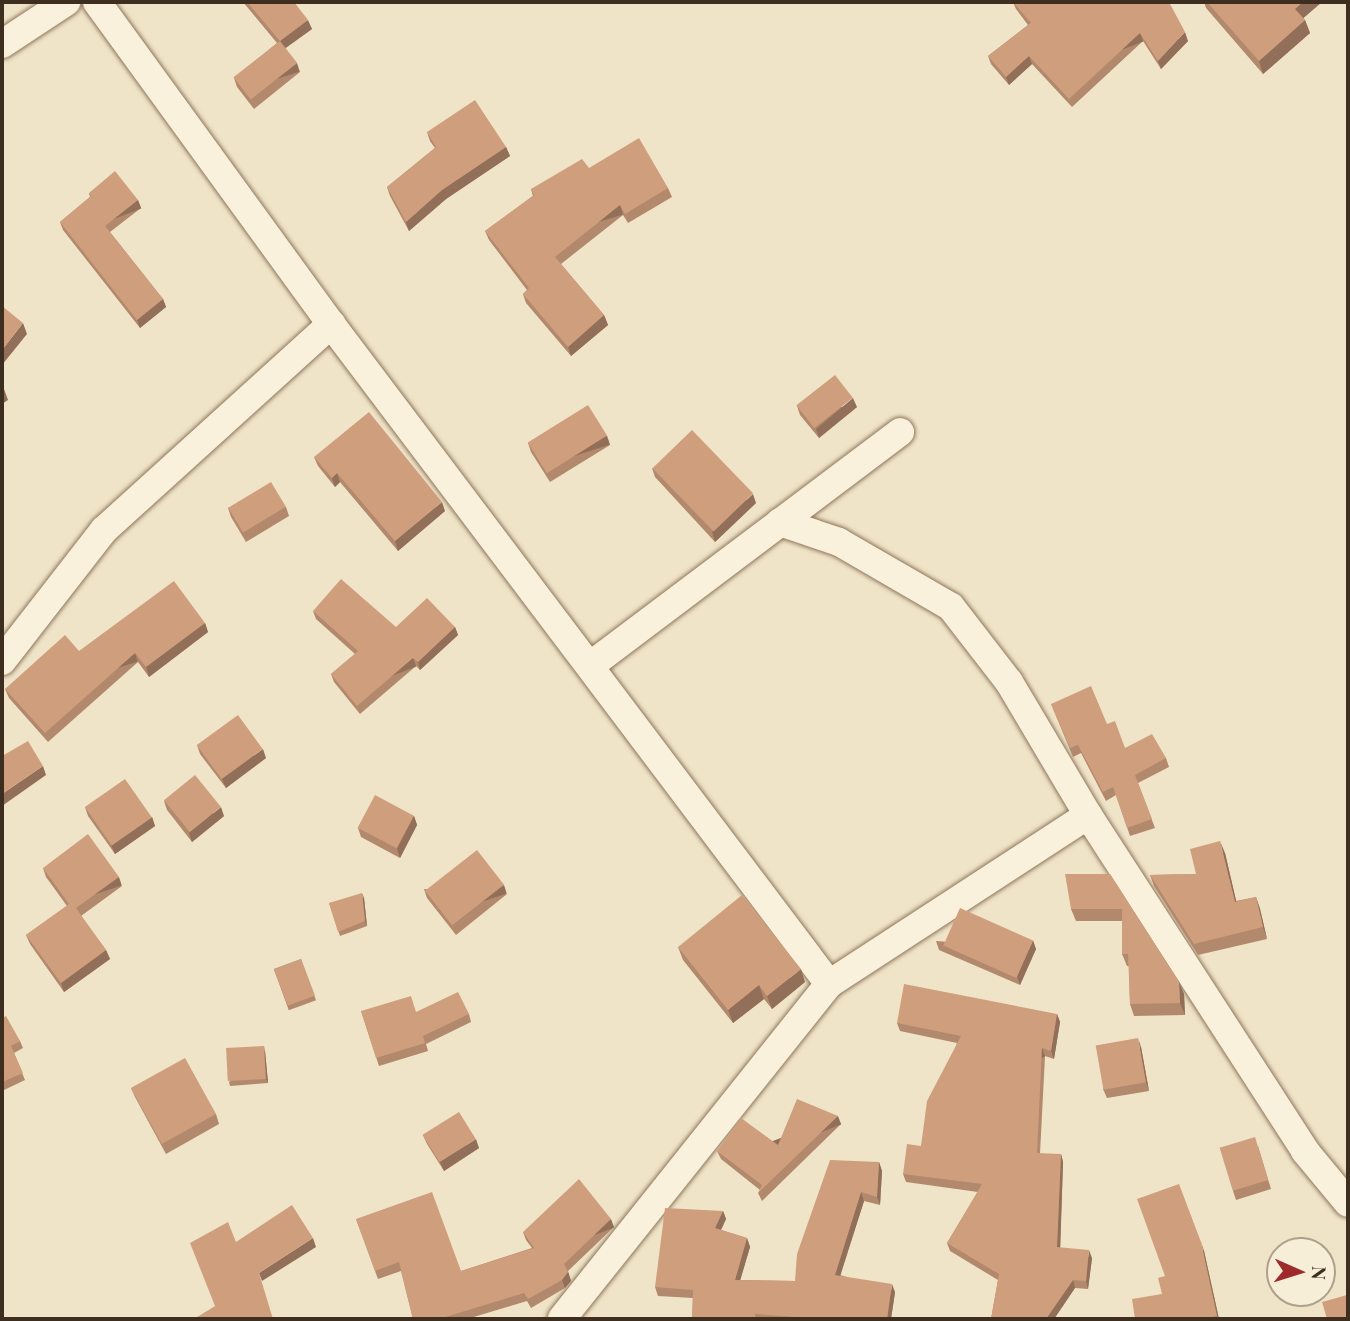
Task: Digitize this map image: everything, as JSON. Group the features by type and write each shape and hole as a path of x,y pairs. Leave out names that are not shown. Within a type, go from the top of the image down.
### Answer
{"street":[{"path":"2,44 66,2"},
{"path":"97,2 331,324 591,665 829,984"},
{"path":"2,661 104,530 331,324"},
{"path":"591,665 900,432"},
{"path":"780,522 839,542 951,607 1009,682 1088,815 1305,1151 1348,1203"},
{"path":"562,1319 829,984 1088,815"}],"building":[{"path":"247,2 294,2 308,20 280,41"},
{"path":"1013,2 1169,2 1185,32 1158,61 1140,33 1069,99 1029,56 1006,77 988,56 1031,23"},
{"path":"1207,2 1303,2 1295,9 1305,20 1259,61"},
{"path":"280,41 297,63 251,99 234,77"},
{"path":"475,100 506,147 442,190 406,222 387,187 436,147 427,132"},
{"path":"639,138 668,188 625,214 620,205 555,257 604,315 568,347 523,294 529,288 485,231 534,195 531,189 582,159 589,168"},
{"path":"115,171 138,200 105,226 163,299 137,320 60,222"},
{"path":"2,306 23,323 2,350"},
{"path":"835,375 853,398 814,428 796,405"},
{"path":"588,405 607,436 547,473 528,443"},
{"path":"369,412 442,502 395,541 337,473 332,478 314,457"},
{"path":"692,430 753,493 714,532 652,468"},
{"path":"271,482 286,507 243,533 228,508"},
{"path":"341,579 396,627 427,598 455,627 418,662 413,658 357,706 331,674 358,651 313,611"},
{"path":"174,581 205,623 146,667 135,653 45,733 5,689 65,635 79,651"},
{"path":"1091,686 1107,724 1115,721 1125,748 1152,734 1166,758 1135,775 1152,819 1127,828 1113,787 1103,792 1078,745 1070,748 1051,704"},
{"path":"238,715 263,749 221,779 197,745"},
{"path":"28,741 43,766 2,794 2,756"},
{"path":"195,775 221,807 190,832 164,800"},
{"path":"125,779 152,818 112,846 85,807"},
{"path":"375,795 414,816 396,848 358,828"},
{"path":"88,834 119,877 76,908 106,950 61,983 26,935 69,904 43,868"},
{"path":"1220,841 1235,902 1256,897 1263,927 1194,944 1150,875 1196,874 1190,849"},
{"path":"477,850 504,885 452,925 425,891"},
{"path":"1065,874 1110,874 1179,982 1180,1003 1130,1004 1128,954 1122,954 1122,909 1071,909"},
{"path":"362,893 365,921 338,932 329,903"},
{"path":"742,895 801,969 767,996 759,985 728,1010 678,947"},
{"path":"960,908 1033,941 1016,978 943,945"},
{"path":"301,959 315,995 288,1006 274,969"},
{"path":"904,984 1057,1014 1051,1051 1042,1048 1037,1153 1061,1154 1057,1247 1089,1250 1086,1281 1073,1280 1046,1319 991,1319 999,1274 947,1243 982,1184 903,1174 907,1144 921,1146 927,1101 961,1036 897,1023"},
{"path":"458,992 469,1014 423,1036 425,1043 376,1058 361,1011 411,996 416,1012"},
{"path":"6,1016 20,1041 11,1046 23,1073 2,1082 2,1018"},
{"path":"1138,1038 1146,1082 1103,1090 1096,1045"},
{"path":"264,1046 266,1079 228,1081 226,1048"},
{"path":"185,1058 216,1114 162,1144 131,1088"},
{"path":"797,1099 838,1116 758,1193 762,1185 717,1151 741,1118 778,1145"},
{"path":"459,1112 476,1139 439,1162 423,1135"},
{"path":"1255,1137 1268,1180 1233,1191 1220,1148"},
{"path":"830,1160 879,1162 877,1197 861,1192 835,1275 892,1284 887,1319 820,1319 755,1314 755,1319 692,1319 693,1290 655,1287 665,1208 723,1211 715,1228 747,1238 735,1280 795,1281 797,1254"},
{"path":"579,1179 611,1219 564,1264 568,1272 562,1280 528,1299 524,1293 439,1319 413,1319 399,1262 375,1271 356,1219 432,1192 461,1271 534,1248 523,1232"},
{"path":"1179,1184 1201,1242 1217,1316 1203,1319 1135,1319 1132,1299 1162,1294 1158,1278 1165,1276 1137,1199"},
{"path":"292,1205 313,1238 259,1273 273,1319 194,1319 215,1306 190,1243 228,1222 236,1242"},
{"path":"1347,1295 1348,1319 1327,1319 1323,1307 1336,1307 1336,1298"}]}
